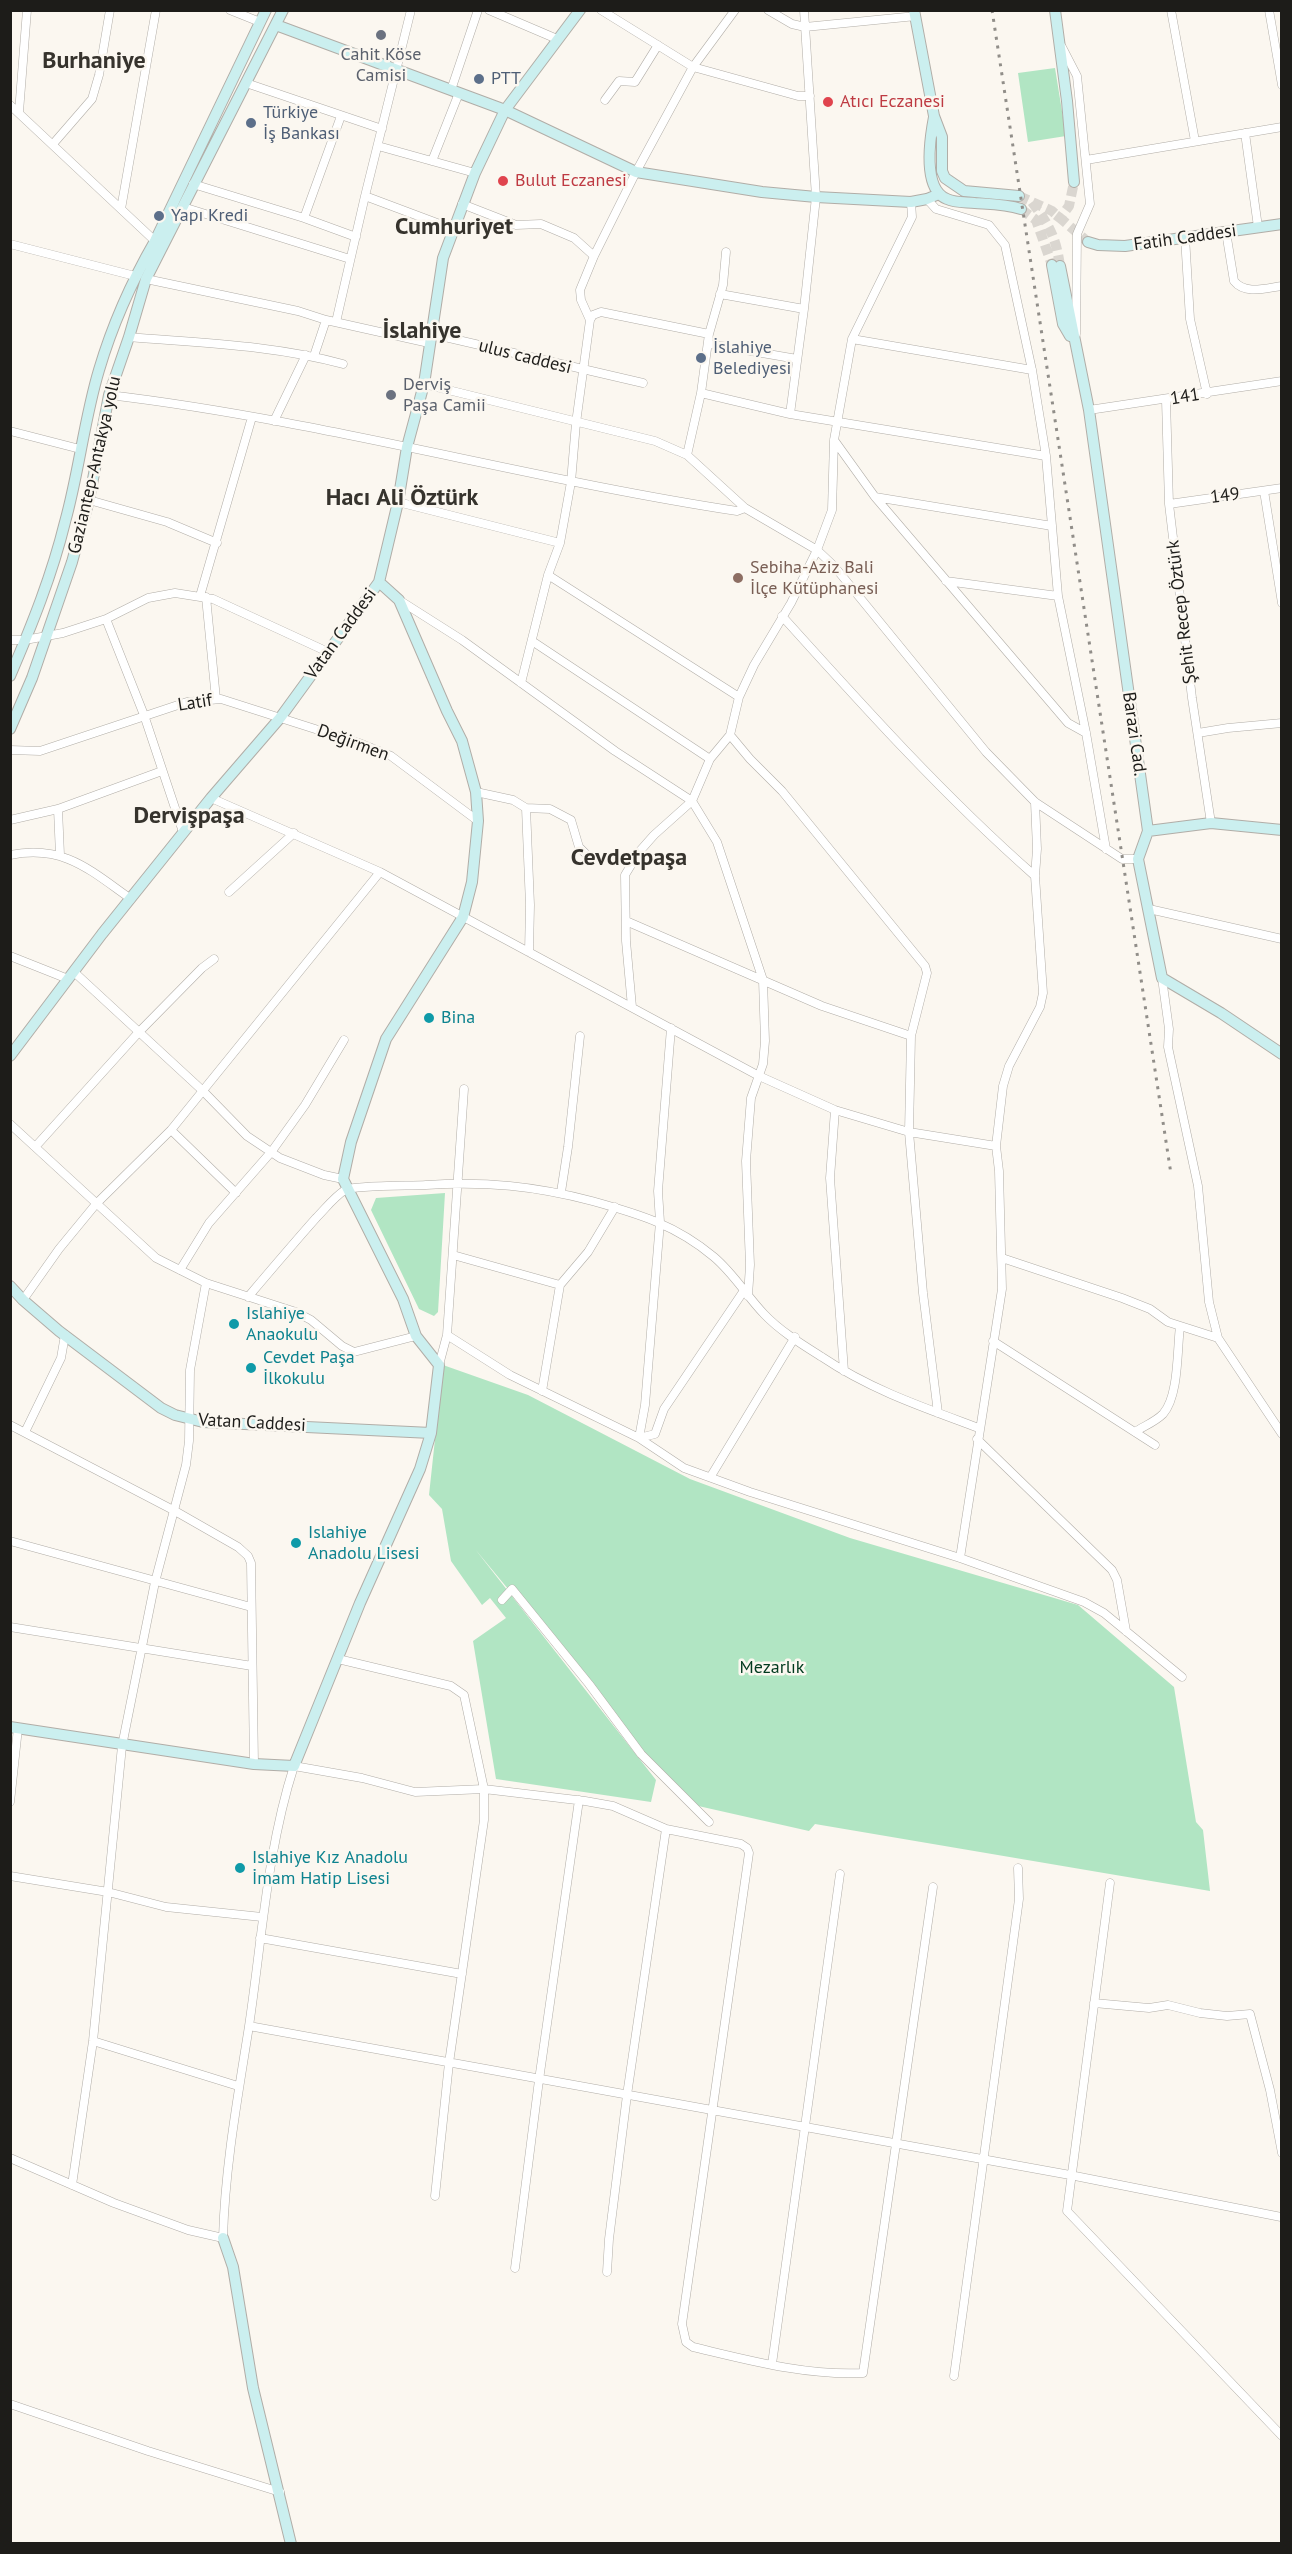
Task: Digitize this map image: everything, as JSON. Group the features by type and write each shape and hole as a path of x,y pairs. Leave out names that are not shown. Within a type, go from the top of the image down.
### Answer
{"street":[{"path":"19,112 27,10"},
{"path":"53,144 92,99 99,75 110,10"},
{"path":"121,209 156,10"},
{"path":"230,10 260,22"},
{"name":"Gaziantep-Antakya yolu","path":"10,676 54,561 66,519 99,369 141,278 155,241 266,10"},
{"name":"Gaziantep-Antakya yolu","path":"10,729 32,678 72,562 89,500 109,395 129,338 141,278 183,207 283,10"},
{"path":"336,322 411,10"},
{"path":"432,161 478,10"},
{"path":"489,10 557,39"},
{"name":"Vatan Caddesi","path":"10,1056 183,832 280,718 379,582 398,502 407,447 424,384 443,258 462,204 505,110 580,10"},
{"path":"601,10 693,67 798,96 810,96"},
{"path":"590,320 581,300 580,290 594,256 693,67 735,10"},
{"path":"768,10 792,24 805,27 915,13 934,116 942,137 942,171 951,184 964,191 1019,196"},
{"path":"790,414 816,197 804,10"},
{"path":"1054,10 1074,182"},
{"path":"1172,10 1195,141"},
{"path":"1269,10 1281,85"},
{"path":"276,25 505,110 636,172 762,192 816,197 911,202 939,194"},
{"path":"1059,44 1077,76 1090,204 1077,234 1078,320 1075,347"},
{"path":"605,100 619,81 635,82 658,45"},
{"path":"246,83 382,129"},
{"path":"10,105 155,241"},
{"path":"304,219 341,116"},
{"path":"934,116 930,136 931,174 933,185 939,194 954,201 1006,205 1021,209"},
{"path":"1086,160 1281,127"},
{"path":"1245,133 1258,227"},
{"path":"378,146 475,173"},
{"path":"193,184 356,237"},
{"path":"365,196 453,230"},
{"path":"927,199 936,209 989,225 1005,244 1032,370 1046,456 1058,596 1086,733 1106,849"},
{"path":"632,1007 625,875 631,863 654,835 692,801 710,759 730,735 739,697 754,665 817,550 832,510 834,440 852,339 912,217 911,202"},
{"path":"462,204 516,225 541,224 574,238 594,256"},
{"path":"183,207 350,259"},
{"name":"Fatih Caddesi","path":"1088,242 1098,246 1125,246 1281,224"},
{"path":"1226,232 1234,281 1238,286 1246,290 1281,286"},
{"path":"1185,237 1190,319 1207,394"},
{"name":"ulus caddesi","path":"10,244 141,278 298,311 326,320 431,338 643,383"},
{"path":"687,455 701,393 726,252"},
{"name":"Barazi Cad.","path":"1056,266 1063,324 1075,347 1089,411 1148,831 1138,859"},
{"path":"720,294 804,309"},
{"path":"521,683 548,575 560,543 571,482 576,423 590,320 593,315 601,312 710,334"},
{"path":"274,422 310,356 326,320"},
{"path":"129,338 249,347 343,363"},
{"path":"852,339 1032,370"},
{"path":"710,344 797,359"},
{"name":"141","path":"1089,411 1281,381"},
{"path":"424,384 654,441 687,455 745,508 817,550 834,566 986,752 1035,802 1122,858 1138,859 1162,978 1169,1029 1168,1047 1198,1186 1209,1302 1218,1338 1262,1401 1281,1434"},
{"path":"701,393 790,414 1046,456"},
{"path":"109,395 252,417 571,482 731,510 745,508"},
{"name":"Şehit Recep Öztürk","path":"1166,400 1169,504 1197,733 1211,823"},
{"path":"216,699 203,596 252,417"},
{"path":"10,431 80,449"},
{"path":"834,440 875,497 1068,723 1086,733"},
{"name":"149","path":"1169,504 1281,488"},
{"path":"1264,491 1281,603"},
{"path":"875,497 1052,526"},
{"path":"89,500 167,522 217,543"},
{"path":"398,502 560,543"},
{"path":"548,575 739,697"},
{"path":"946,581 1058,596"},
{"path":"379,582 399,600 462,640 615,751 692,801 717,842 763,980 765,1041 763,1064 751,1098 746,1161 750,1265 746,1293 664,1409 655,1434 639,1438"},
{"path":"10,640 25,640 63,633 106,619 148,598 175,593 203,596 328,652"},
{"path":"248,1297 339,1194 346,1183 351,1142 386,1039 463,917 472,882 478,821 476,792 462,741 399,600"},
{"path":"782,616 884,728 994,839 1035,876"},
{"path":"106,619 144,715 183,832"},
{"path":"532,641 710,759"},
{"name":"Latif","path":"10,750 40,751 187,702 228,700 280,718"},
{"name":"Değirmen","path":"280,718 391,756 478,821"},
{"path":"1197,733 1281,723"},
{"path":"730,735 782,791 925,966 927,978 911,1036 909,1132 923,1293 938,1413"},
{"path":"10,820 58,809 162,771"},
{"path":"476,792 513,800 526,808 550,809 571,820 579,847 586,854"},
{"path":"211,798 380,872 759,1076 835,1110 909,1132 996,1146"},
{"path":"960,1558 977,1439 1000,1309 1002,1258 996,1146 1005,1076 1040,1007 1043,993 1035,876 1037,849 1035,802"},
{"path":"526,808 530,904 529,952"},
{"path":"58,809 60,855"},
{"path":"1148,831 1211,823 1281,830"},
{"path":"230,892 294,833"},
{"path":"10,855 29,853 60,855 76,861 131,899"},
{"path":"23,1300 59,1249 96,1204 171,1130 380,872"},
{"path":"1149,909 1281,939"},
{"path":"626,921 822,1006 911,1036"},
{"path":"10,956 71,976 203,1091 247,1136 280,1158 346,1183 393,1188 458,1183 514,1185 561,1192 660,1222 683,1233 715,1257 767,1317 843,1371 892,1396 979,1428"},
{"path":"36,1146 138,1033 202,968 214,959"},
{"path":"1162,978 1221,1013 1281,1054"},
{"path":"639,1438 645,1405 654,1265 660,1222 658,1191 671,1028"},
{"path":"561,1192 570,1137 580,1036"},
{"path":"180,1270 209,1223 272,1151 306,1105 344,1040"},
{"path":"291,2544 253,2388 232,2267 223,2238 238,2086 249,2026 262,1917 280,1815 294,1766 420,1469 431,1433 439,1365 447,1335 464,1089"},
{"path":"835,1110 830,1178 843,1371"},
{"path":"10,1124 156,1258 206,1283 296,1312 354,1352 416,1336"},
{"path":"171,1130 236,1193"},
{"path":"346,1183 403,1299 416,1336 439,1365"},
{"path":"542,1391 560,1285 588,1252 615,1207"},
{"path":"453,1255 560,1285"},
{"path":"1002,1258 1122,1298 1180,1326 1218,1338"},
{"path":"72,2185 93,2041 122,1746 155,1582 186,1465 189,1441 190,1370 206,1283"},
{"name":"Vatan Caddesi","path":"10,1286 23,1300 65,1335 161,1408 188,1419 217,1423 406,1430 431,1433"},
{"path":"1134,1432 1156,1420 1170,1403 1174,1389 1180,1326"},
{"path":"25,1432 61,1358 65,1335"},
{"path":"447,1335 510,1375 639,1438 684,1468 960,1558 1084,1602 1104,1613 1182,1677"},
{"path":"711,1476 795,1337"},
{"path":"993,1341 1155,1444"},
{"path":"10,1425 175,1511 238,1547 248,1556 251,1563 254,1764"},
{"path":"977,1439 1112,1570 1117,1580 1126,1631"},
{"path":"10,1541 155,1582 251,1606"},
{"path":"502,1599 513,1589 589,1684 641,1754 709,1822"},
{"path":"10,1626 252,1666"},
{"path":"338,1659 451,1686 461,1691 464,1695 484,1789 482,1844 449,2063 435,2196"},
{"path":"10,1802 14,1728 254,1764 294,1766 362,1778 415,1792 484,1789 579,1800 613,1806 666,1829 741,1844 747,1848 749,1853 682,2324 683,2334 686,2342 693,2347 826,2373 863,2373 933,1887"},
{"path":"515,2268 579,1800"},
{"path":"607,2272 627,2096 666,1829"},
{"path":"954,2376 1019,1899 1018,1868"},
{"path":"772,2364 840,1874"},
{"path":"10,1876 108,1892 166,1907 262,1917"},
{"path":"1110,1883 1066,2211 1281,2436"},
{"path":"260,1938 462,1974"},
{"path":"1094,2003 1149,2008 1168,2005 1200,2013 1227,2016 1250,2014 1270,2090 1281,2153"},
{"path":"249,2026 1070,2175 1281,2217"},
{"path":"93,2041 238,2086"},
{"path":"10,2158 188,2230 223,2238"},
{"path":"10,2403 159,2455 280,2492"}],"green space":[{"path":"1055,68 1066,136 1028,142 1018,73"},
{"path":"445,1193 438,1312 434,1316 419,1309 371,1210 376,1198"},
{"name":"Mezarlık","path":"443,1365 528,1395 690,1479 850,1538 1078,1605 1174,1687 1196,1822 1203,1830 1210,1891 815,1824 809,1831 685,1803 475,1549 656,1780 651,1802 496,1779 473,1641 506,1618 490,1598 482,1605 451,1561 442,1509 429,1495"}],"tunnel":[{"path":"1057,222 1069,206 1074,182"},
{"path":"1019,196 1052,211 1088,242"},
{"path":"1032,202 1051,232 1060,266"},
{"path":"1021,209 1036,220 1052,265"}],"railway":[{"path":"992,10 1171,1174"}],"place":[{"name":"Cahit Köse Camisi","path":"381,35"},
{"name":"PTT","path":"479,79"},
{"name":"Atıcı Eczanesi","path":"828,102"},
{"name":"Türkiye İş Bankası","path":"251,123"},
{"name":"Bulut Eczanesi","path":"503,181"},
{"name":"Yapı Kredi","path":"159,216"},
{"name":"İslahiye Belediyesi","path":"701,358"},
{"name":"Derviş Paşa Camii","path":"391,395"},
{"name":"Sebiha-Aziz Bali İlçe Kütüphanesi","path":"738,578"},
{"name":"Bina","path":"429,1018"},
{"name":"Islahiye Anaokulu","path":"234,1324"},
{"name":"Cevdet Paşa İlkokulu","path":"251,1368"},
{"name":"Islahiye Anadolu Lisesi","path":"296,1543"},
{"name":"Islahiye Kız Anadolu İmam Hatip Lisesi","path":"240,1868"}],"district":[{"name":"Burhaniye","path":"94,61"},
{"name":"Cumhuriyet","path":"454,227"},
{"name":"İslahiye","path":"422,331"},
{"name":"Hacı Ali Öztürk","path":"402,498"},
{"name":"Dervişpaşa","path":"189,816"},
{"name":"Cevdetpaşa","path":"629,858"}]}
